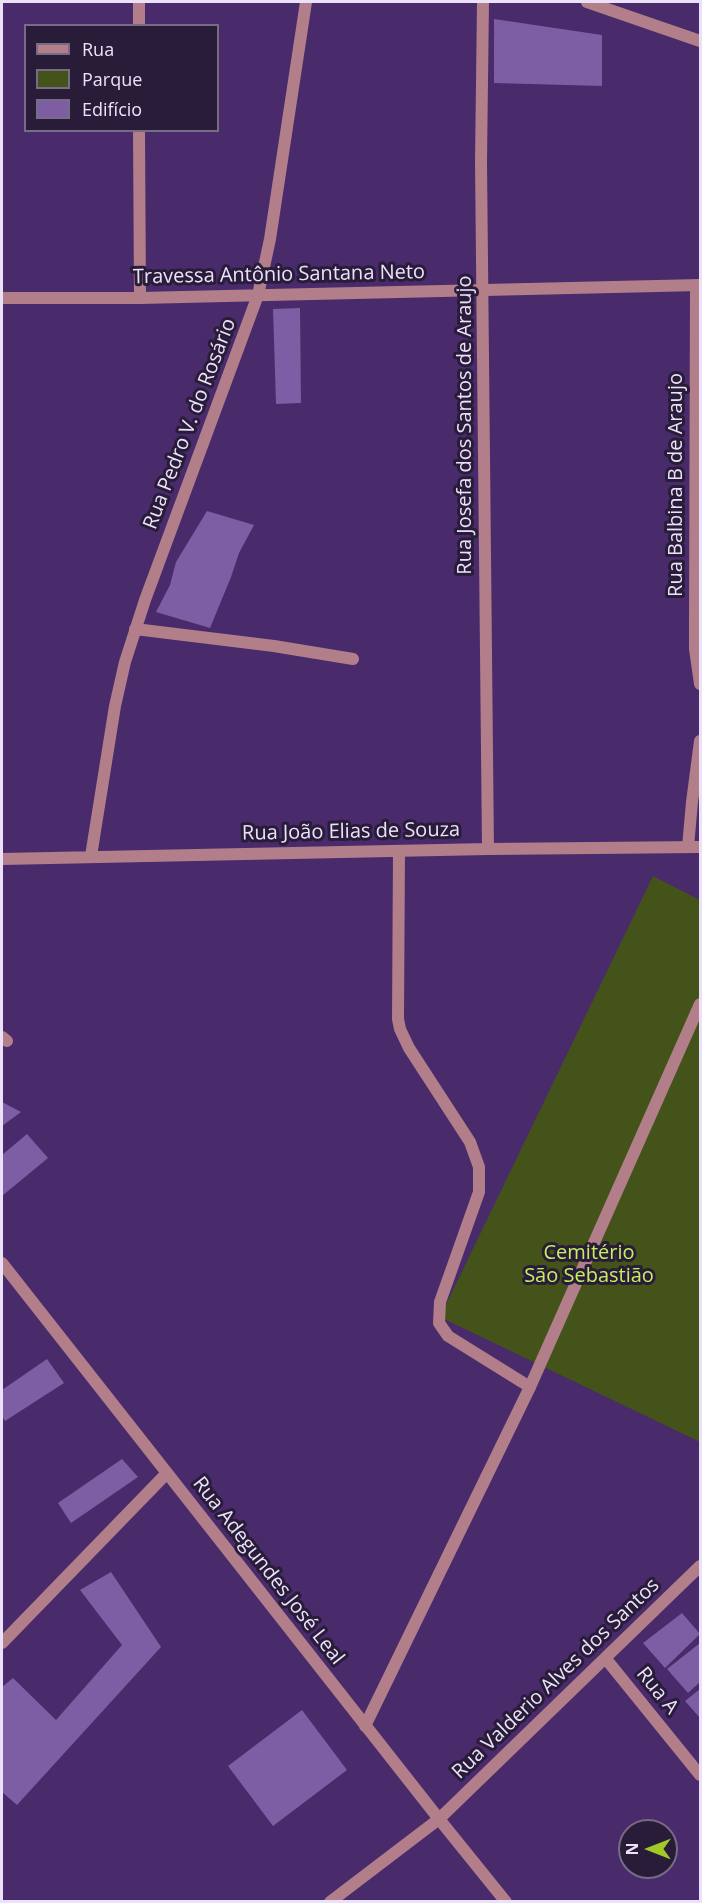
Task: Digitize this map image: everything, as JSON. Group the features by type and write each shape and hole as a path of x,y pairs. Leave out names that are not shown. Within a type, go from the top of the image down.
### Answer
{"street":[{"path":"139,2 139,24"},
{"name":"Rua Pedro V. do Rosário","path":"91,856 114,706 135,629 258,295 270,239 306,2"},
{"name":"Rua Josefa dos Santos de Araujo","path":"483,2 481,162 488,849"},
{"path":"587,2 700,41"},
{"path":"139,132 140,298"},
{"name":"Travessa Antônio Santana Neto","path":"2,298 140,298 698,285"},
{"name":"Rua Balbina B de Araujo","path":"698,285 695,649 700,684"},
{"path":"135,629 274,646 353,659"},
{"path":"694,847 692,802 700,741"},
{"name":"Rua João Elias de Souza","path":"2,859 694,847"},
{"path":"399,851 398,1019 400,1029 409,1048 470,1142 479,1167 479,1192 440,1302 439,1323 448,1336 530,1387"},
{"path":"366,1726 530,1387 700,1004"},
{"name":"Rua Adegundes José Leal","path":"2,1263 439,1820 506,1902"},
{"path":"2,1643 167,1473"},
{"name":"Rua Valderio Alves dos Santos","path":"330,1902 439,1820 700,1566"},
{"name":"Rua A","path":"606,1659 700,1776"}],"green space":[{"name":"Cemitério São Sebastião","path":"653,876 700,900 700,1442 440,1317"}],"building":[{"path":"494,19 602,35 602,86 494,83"},
{"path":"300,308 301,403 276,404 273,309"},
{"path":"207,511 254,525 239,553 210,628 156,612 170,585 176,562"},
{"path":"2,1102 21,1112 2,1126"},
{"path":"27,1134 48,1158 2,1196 2,1155"},
{"path":"47,1359 64,1383 5,1421 2,1416 2,1390"},
{"path":"122,1459 138,1477 71,1523 58,1503"},
{"path":"111,1572 161,1647 17,1805 2,1792 2,1687 13,1678 56,1720 122,1645 80,1590"},
{"path":"682,1613 700,1634 665,1668 643,1643"},
{"path":"700,1643 700,1682 688,1693 667,1669"},
{"path":"700,1689 700,1718 685,1701"},
{"path":"302,1710 347,1770 273,1826 228,1766"}]}
